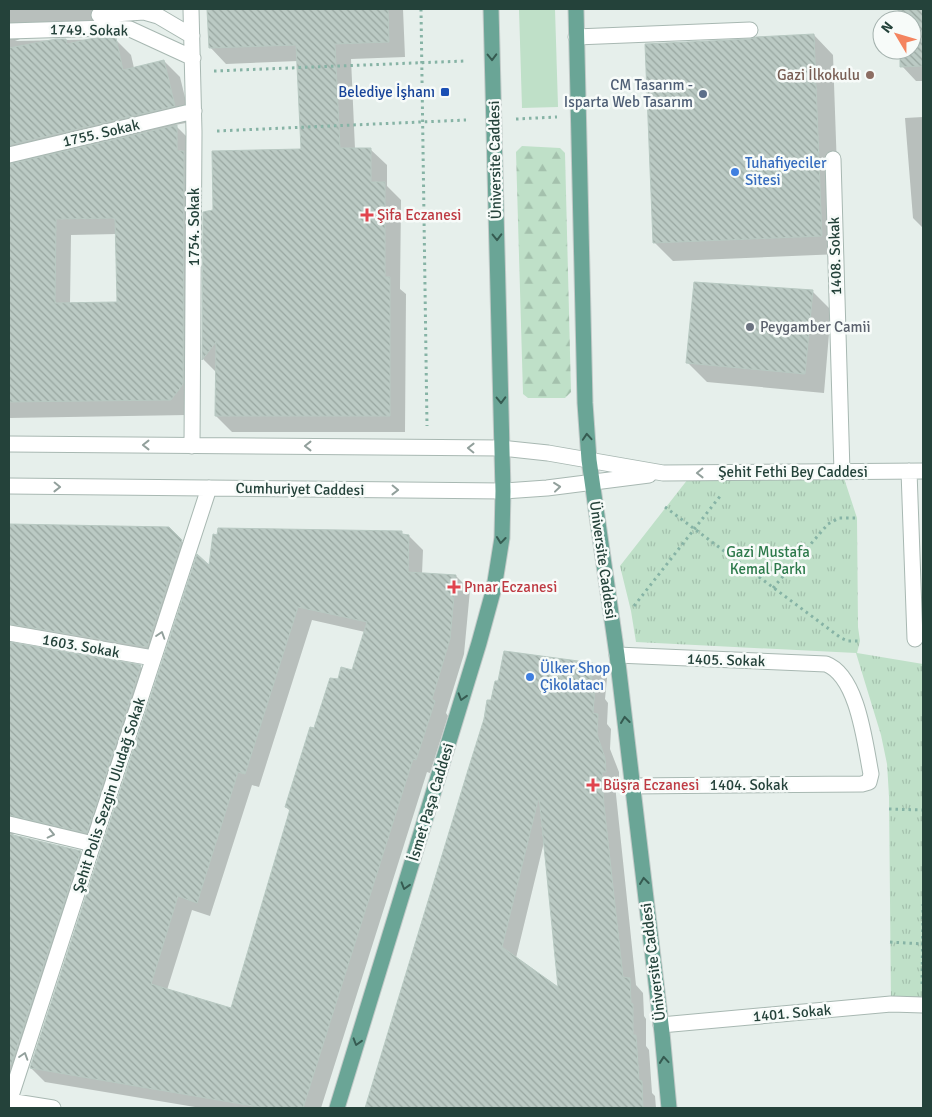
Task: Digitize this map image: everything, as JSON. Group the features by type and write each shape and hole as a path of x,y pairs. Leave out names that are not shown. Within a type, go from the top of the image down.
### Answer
{"main road":[{"name":"Üniversite Caddesi","path":"491,9 503,491"},
{"name":"Üniversite Caddesi","path":"576,9 585,403 589,460 617,656 661,1025 669,1108"},
{"name":"İsmet Paşa Caddesi","path":"337,1108 494,588 502,538 503,491"}],"street":[{"name":"1754. Sokak","path":"191,9 194,111 192,446"},
{"path":"99,15 144,12 158,16 192,36"},
{"name":"1749. Sokak","path":"9,31 130,29 193,65"},
{"path":"576,37 750,30"},
{"name":"1755. Sokak","path":"9,155 194,111"},
{"name":"1408. Sokak","path":"833,159 842,472"},
{"path":"9,444 501,448 589,460"},
{"name":"Şehit Fethi Bey Caddesi","path":"589,460 663,473"},
{"path":"915,639 916,471"},
{"name":"Şehit Fethi Bey Caddesi","path":"592,483 663,473 916,471"},
{"name":"Cumhuriyet Caddesi","path":"9,486 503,491 592,483"},
{"name":"Şehit Polis Sezgin Uludağ Sokak","path":"9,1101 209,488"},
{"name":"1603. Sokak","path":"9,633 153,658"},
{"name":"1405. Sokak","path":"617,656 826,664 835,668 849,688 858,711 871,774 869,782 866,784"},
{"name":"1404. Sokak","path":"632,786 866,784"},
{"path":"9,824 93,844"},
{"name":"1401. Sokak","path":"661,1025 891,1004 923,1005"},
{"path":"9,1101 53,1108"}],"path":[{"path":"421,9 427,434"},
{"path":"193,65 464,61"},
{"path":"515,119 564,117"},
{"path":"194,132 466,120"},
{"path":"631,611 739,472"},
{"path":"665,507 841,638 848,641 860,641"},
{"path":"773,588 828,524 839,518 857,518"},
{"path":"889,809 923,810"},
{"path":"922,984 923,904"},
{"path":"890,942 923,944"}],"green space":[{"path":"519,9 555,9 558,107 522,108"},
{"path":"522,146 560,148 565,153 571,392 565,398 528,398 523,394 516,152"},
{"name":"Gazi Mustafa Kemal Parkı","path":"842,472 857,518 858,627 860,641 857,653 923,664 923,1004 891,1004 887,764 881,735 856,653 636,642 620,566 688,479"}],"building":[{"path":"207,9 388,9 389,42 335,44 340,148 371,148 371,182 385,182 385,277 390,277 390,416 215,416 216,342 202,360 203,212 213,210 212,151 301,149 296,45 209,48"},
{"path":"923,9 923,66 900,67 900,60 922,60 922,10 898,10"},
{"name":"Tuhafiyeciler Sitesi","path":"814,34 822,236 653,243 645,44"},
{"path":"94,38 116,38 123,70 164,60 175,106 9,145 9,48 56,39 66,39 67,44"},
{"path":"177,125 177,151 184,151 183,384 171,400 9,402 9,164","holes":["115,218 117,302 55,303 56,219"]},
{"name":"Peygamber Camii","path":"694,282 813,290 805,374 686,363"},
{"path":"9,524 169,527 182,540 147,647 9,624"},
{"path":"218,528 402,531 402,534 409,535 408,572 456,575 450,639 432,699 435,701 416,760 413,759 303,1108 265,1108 30,1068 197,554 209,565 213,534 217,535","holes":["298,607 367,622 352,670 341,667 338,679 330,678 314,728 310,727 285,807 290,809 231,1008 151,984 178,896 197,903 238,772 245,774"]},
{"path":"9,642 141,665 87,833 9,815"},
{"path":"504,651 593,663 591,688 595,688 593,713 598,714 597,734 605,758 606,772 602,772 604,805 623,977 630,978 631,1003 633,1004 633,1035 636,1035 639,1080 642,1081 643,1108 365,1108 484,719 487,700 491,700 495,681 498,681","holes":["539,796 558,987 502,947"]},
{"path":"9,834 81,851 11,1065 9,1064"}],"place":[{"name":"Gazi İlkokulu","path":"870,75"},
{"name":"Belediye İşhanı","path":"445,92"},
{"name":"CM Tasarım - Isparta Web Tasarım","path":"703,94"},
{"name":"Tuhafiyeciler Sitesi","path":"735,172"},
{"name":"Şifa Eczanesi","path":"367,215"},
{"name":"Peygamber Camii","path":"750,327"},
{"name":"Pınar Eczanesi","path":"454,587"},
{"name":"Ülker Shop Çikolatacı","path":"530,677"},
{"name":"Büşra Eczanesi","path":"593,785"}]}
